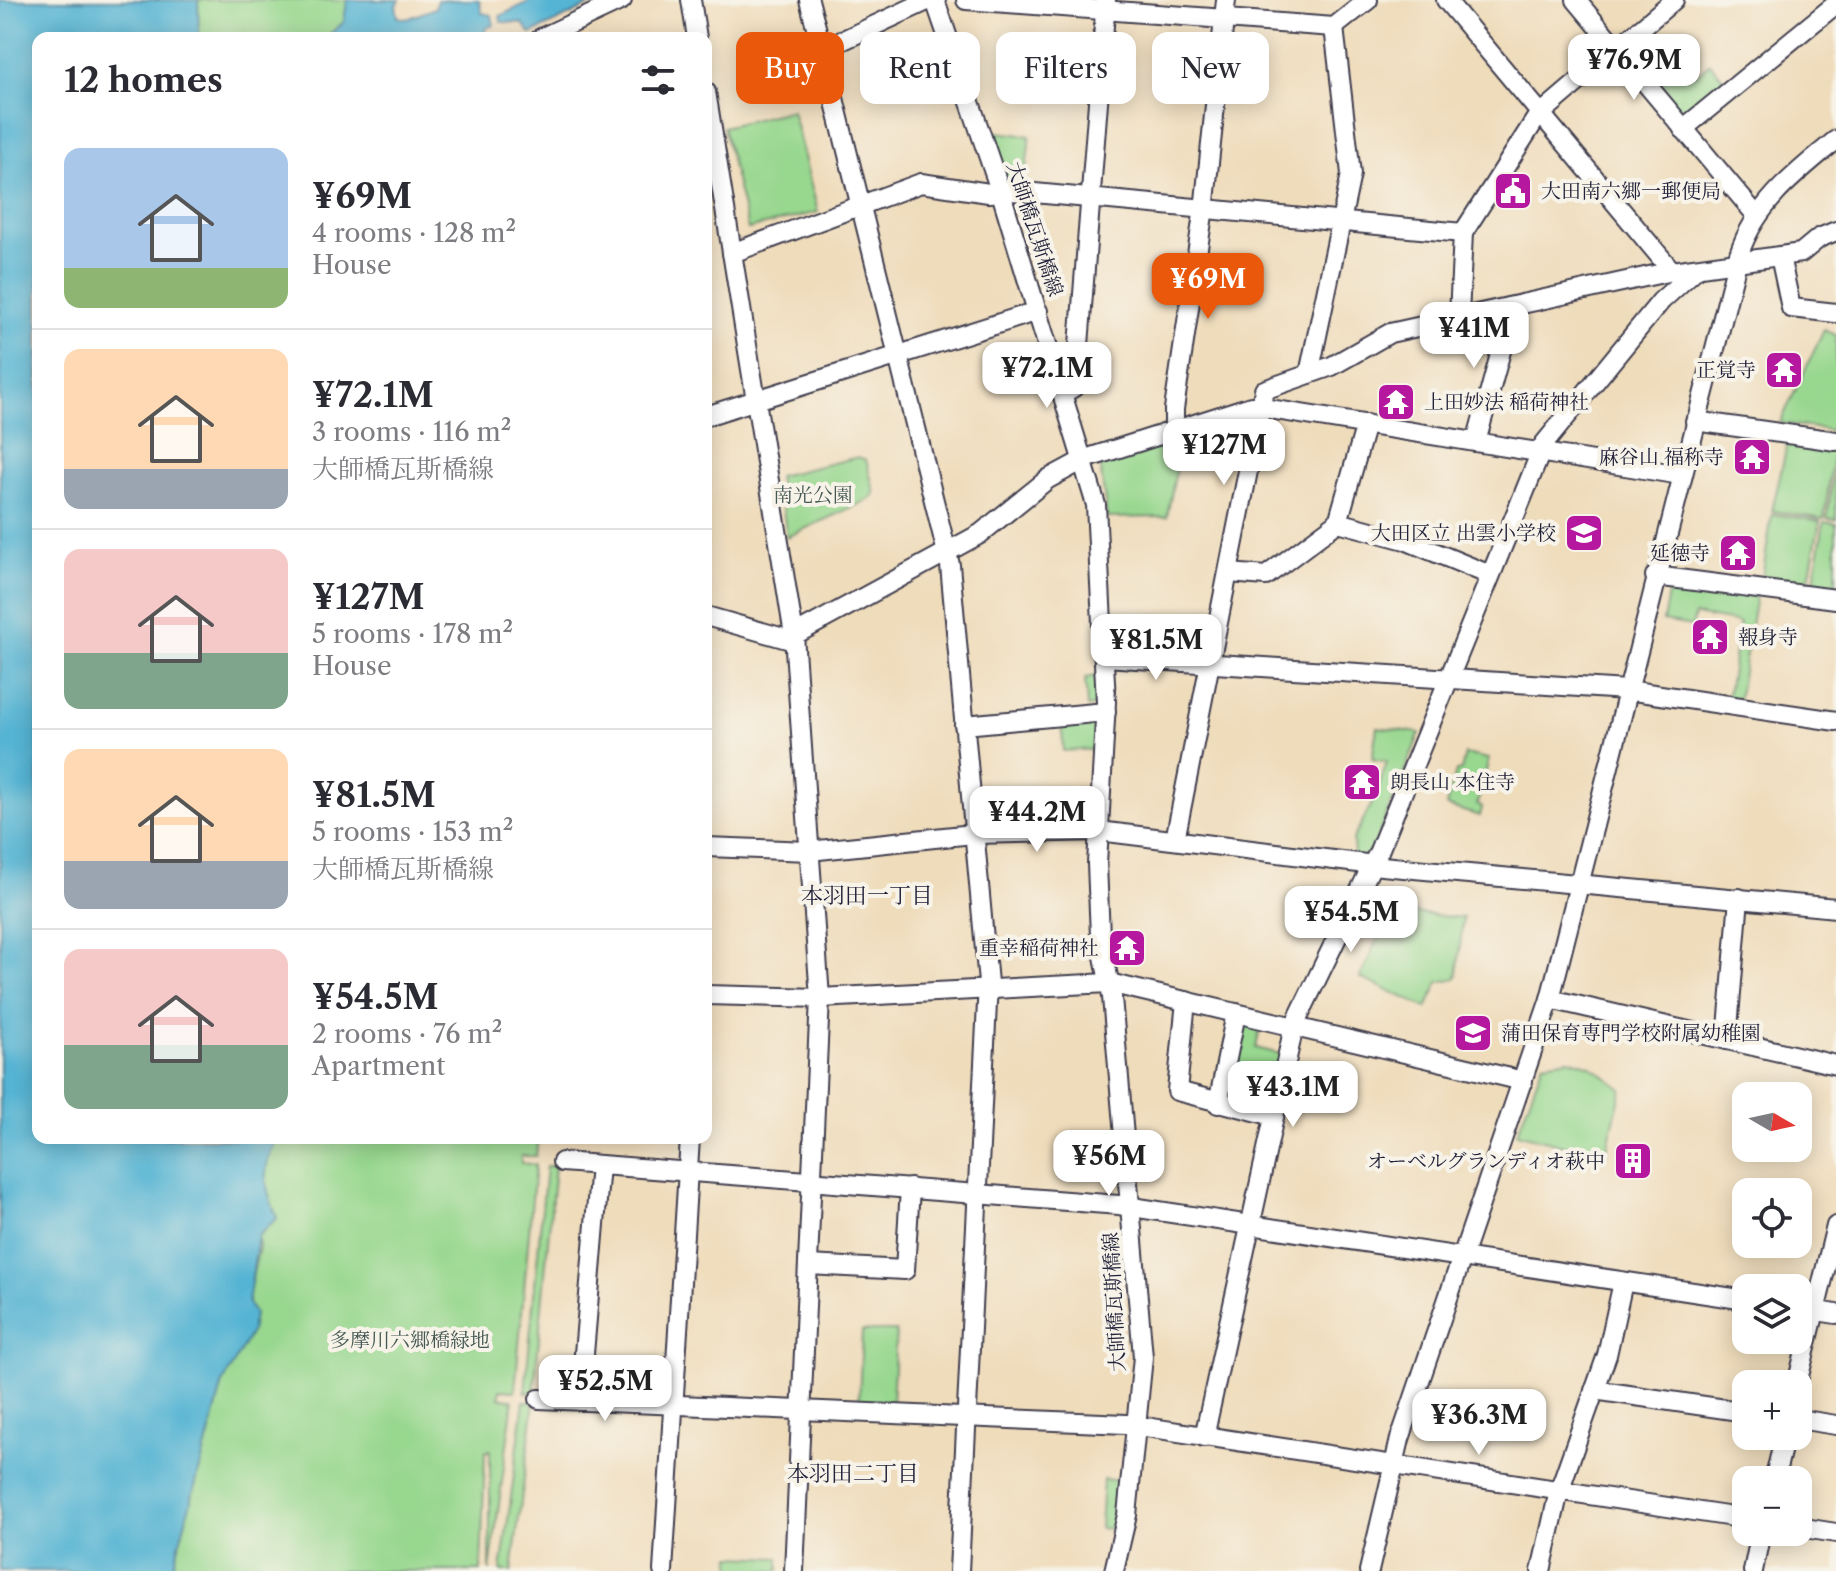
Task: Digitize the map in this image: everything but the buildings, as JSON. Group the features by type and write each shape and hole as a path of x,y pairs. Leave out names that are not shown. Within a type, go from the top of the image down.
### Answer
{"street":[{"path":"554,32 622,0"},
{"path":"691,0 696,32"},
{"path":"809,0 817,32"},
{"path":"844,40 929,0"},
{"name":"大師橋瓦斯橋線","path":"935,0 1001,193 1085,459 1096,505 1106,712 1099,831 1100,936 1109,983 1142,1329 1137,1426 1127,1515 1114,1571"},
{"path":"966,0 1105,6 1334,27 1368,0"},
{"path":"1174,429 1174,409 1204,210 1226,0"},
{"path":"1446,0 1672,271"},
{"path":"1576,0 1756,215"},
{"path":"1459,316 1463,233 1540,113 1674,0"},
{"path":"1683,129 1836,4"},
{"path":"1064,393 1074,387 1078,358 1105,6"},
{"path":"1309,374 1351,174 1334,27"},
{"path":"835,104 946,552 988,991 959,1571"},
{"path":"712,129 794,635 820,998 794,1571"},
{"path":"1369,1571 1393,1466 1550,999 1736,264 1756,215 1782,185 1836,140"},
{"path":"732,253 921,183 1001,193 1013,191 1463,233"},
{"path":"1175,840 1213,663 1264,390 1332,366 1390,333 1672,271 1801,253 1819,238 1836,231"},
{"path":"1780,256 1791,308 1836,313"},
{"path":"1204,1437 1253,1225 1294,1026 1372,864 1541,452 1661,301 1696,269"},
{"path":"1476,442 1501,351 1509,307"},
{"path":"712,414 1038,311"},
{"path":"712,618 787,639 980,534 1048,479 1085,459 1251,406 1681,475"},
{"path":"1695,421 1836,441"},
{"path":"1229,573 1266,576 1338,522 1366,424"},
{"path":"1338,522 1405,540 1490,575"},
{"path":"1655,576 1836,599"},
{"path":"1105,657 1627,690 1836,721"},
{"path":"964,725 1106,712"},
{"path":"712,847 809,851 973,834 1099,831 1372,864 1836,908"},
{"path":"1727,1040 1739,898"},
{"path":"712,995 820,998 1109,983 1523,1081"},
{"path":"1550,999 1836,1065"},
{"path":"1186,1001 1177,1091 1274,1116"},
{"path":"1218,1104 1236,1013"},
{"path":"663,1571 690,1144"},
{"path":"562,1162 1130,1206 1732,1298"},
{"path":"580,1401 600,1165"},
{"path":"808,1265 905,1270 910,1188"},
{"path":"1801,1370 1819,1311 1836,1226"},
{"path":"1541,1571 1559,1491 1594,1390 1623,1282"},
{"path":"1594,1390 1732,1410"},
{"path":"539,1399 1137,1426 1732,1517"},
{"path":"1812,1421 1836,1425"},
{"path":"1812,1529 1836,1533"},
{"path":"1753,1571 1758,1546"}],"green space":[{"path":"198,0 347,0 349,4 344,22 332,32 199,32"},
{"path":"1671,46 1696,75 1710,63 1729,85 1684,122 1641,71"},
{"path":"792,110 818,212 748,229 723,127"},
{"path":"988,131 1030,136 1024,188 1015,186 1003,174"},
{"path":"1824,330 1836,335 1836,431 1780,423"},
{"path":"1182,438 1167,517 1107,518 1100,465"},
{"path":"1788,441 1834,448 1824,519 1772,511"},
{"path":"1836,456 1836,520 1827,519"},
{"name":"南光公園","path":"858,457 866,460 875,494 787,537 778,476"},
{"path":"1772,514 1820,521 1806,594 1761,586"},
{"path":"1824,522 1836,524 1836,594 1812,593"},
{"path":"1670,584 1756,596 1738,701 1727,699 1740,623 1695,615 1692,626 1663,621"},
{"path":"1096,676 1097,706 1087,707 1085,678"},
{"path":"1098,718 1096,749 1063,751 1062,722"},
{"path":"1377,727 1420,733 1369,858 1354,857 1353,839 1375,798 1387,762 1372,759"},
{"path":"1465,754 1489,759 1477,805 1482,807 1480,816 1446,806 1456,771 1461,770"},
{"path":"1399,912 1463,918 1457,978 1439,982 1427,1008 1360,978 1385,922"},
{"path":"1239,1021 1261,1024 1256,1048 1284,1055 1271,1111 1227,1103"},
{"path":"1569,1059 1591,1066 1622,1089 1605,1156 1517,1133 1543,1063"},
{"name":"多摩川六郷橋緑地","path":"274,1144 537,1144 536,1156 521,1156 521,1163 535,1165 515,1391 500,1390 499,1397 513,1400 490,1571 490,1450 485,1452 481,1571 172,1571 223,1383 234,1359 259,1247 258,1236 277,1218 266,1177"},
{"path":"546,1166 555,1166 534,1393 525,1392"},
{"path":"862,1331 896,1331 892,1403 859,1403"},
{"path":"524,1401 534,1402 512,1571 501,1571"},
{"path":"1103,1479 1121,1481 1112,1529 1100,1528"},
{"path":"732,1556 779,1558 779,1571 731,1571"}],"water":[{"path":"0,0 198,0 199,32 32,32 32,1144 275,1144 268,1160 266,1178 277,1218 258,1236 248,1303 254,1314 251,1332 223,1383 172,1571 0,1571"},
{"path":"347,0 400,0 396,5 398,17 407,19 435,8 437,0 479,0 482,13 492,15 494,25 486,28 485,32 332,32 344,22"},
{"path":"532,0 601,0 535,32 529,32 522,23 501,22 500,16"}],"place":[{"name":"大田南六郷一郵便局","path":"1513,191"},
{"name":"正覚寺","path":"1784,370"},
{"name":"上田妙法 稲荷神社","path":"1396,402"},
{"name":"麻谷山 福称寺","path":"1752,457"},
{"name":"大田区立 出雲小学校","path":"1584,533"},
{"name":"延徳寺","path":"1738,553"},
{"name":"報身寺","path":"1710,637"},
{"name":"朗長山 本住寺","path":"1362,782"},
{"name":"重幸稲荷神社","path":"1127,948"},
{"name":"蒲田保育専門学校附属幼稚園","path":"1473,1033"},
{"name":"オーベルグランディオ萩中","path":"1633,1161"}],"district":[{"name":"本羽田一丁目","path":"867,895"},
{"name":"本羽田二丁目","path":"853,1473"}]}
